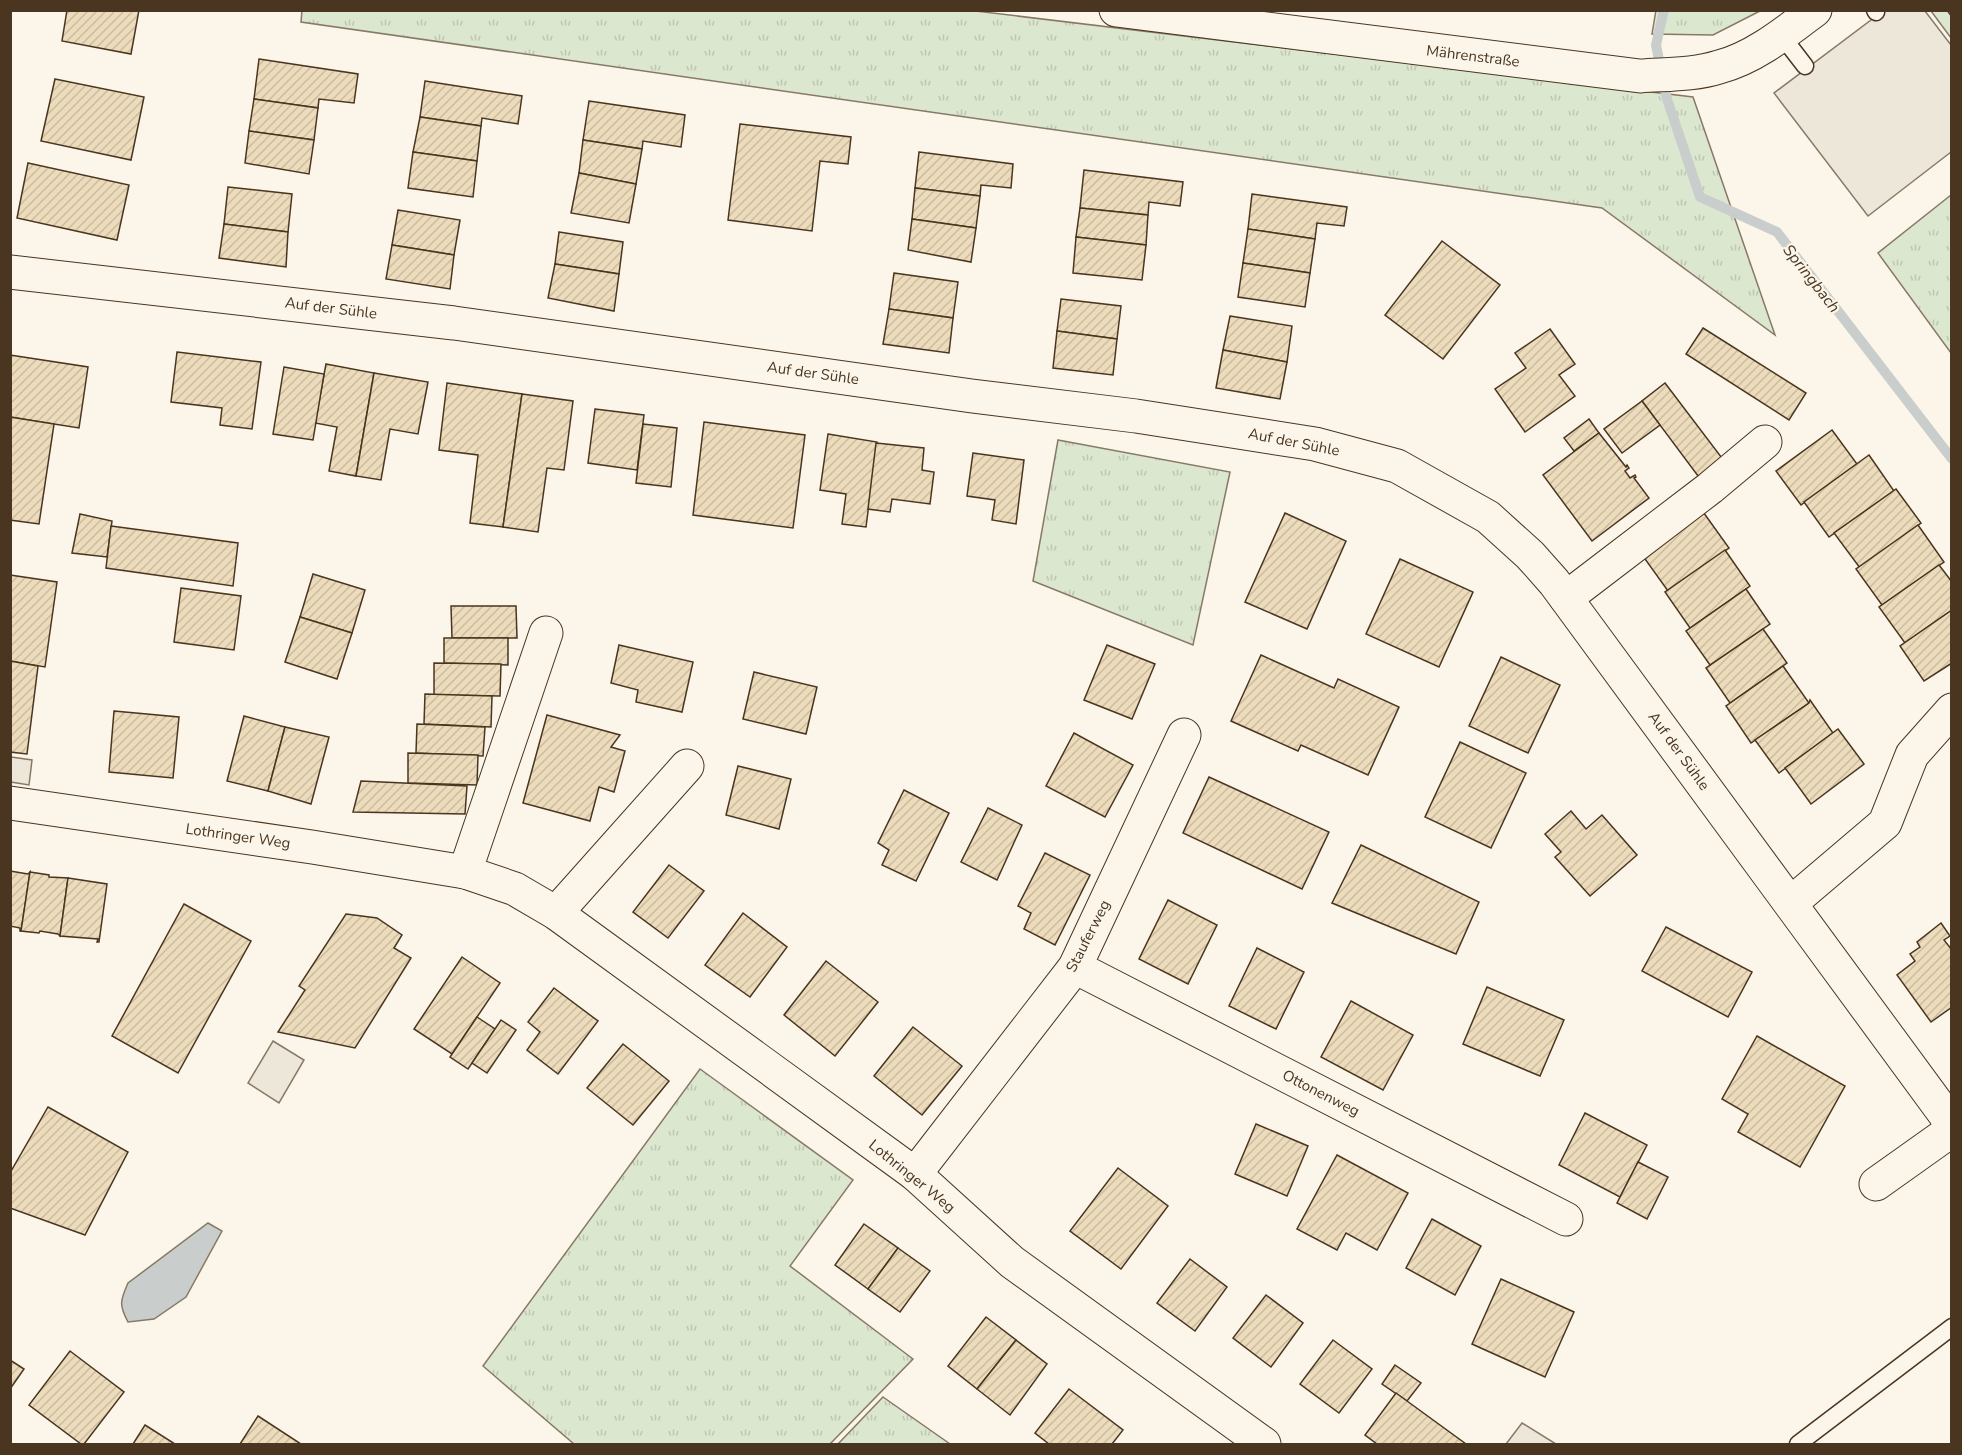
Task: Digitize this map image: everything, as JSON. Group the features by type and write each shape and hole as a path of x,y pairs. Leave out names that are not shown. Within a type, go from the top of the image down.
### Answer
{"street":[{"name":"Mährenstraße","path":"1116,10 1185,15 1640,76 1700,71 1731,64 1782,36 1815,10"},
{"name":"Auf der Sühle","path":"10,272 475,325 972,396 1136,416 1315,444 1396,466 1488,518 1530,555 1566,598 1952,1124"},
{"path":"1566,598 1710,488 1766,442"},
{"path":"465,872 546,633"},
{"path":"1791,903 1885,823 1911,755 1952,710"},
{"name":"Stauferweg","path":"915,1174 1075,967 1184,735"},
{"path":"556,914 687,766"},
{"name":"Lothringer Weg","path":"10,803 300,845 465,872 515,889 556,914 915,1174 1012,1262 1264,1444"},
{"name":"Ottonenweg","path":"1075,967 1566,1219"},
{"path":"1876,1184 1952,1130"}],"lane":[{"path":"1782,36 1805,66"},
{"path":"1798,1444 1952,1327"}],"green space":[{"path":"302,10 967,10 1693,97 1775,335 1602,208 301,22"},
{"path":"1656,10 1760,11 1713,35 1652,34"},
{"path":"1931,11 1951,11 1951,38"},
{"path":"1951,195 1951,353 1878,253"},
{"path":"1058,440 1230,472 1193,645 1033,581"},
{"path":"700,1069 853,1180 790,1266 913,1359 830,1444 574,1444 483,1366"},
{"path":"883,1397 950,1444 838,1444"}],"shaded area":[{"path":"1883,11 1925,11 1951,45 1951,152 1868,216 1774,93"},
{"path":"11,757 32,760 29,785 11,782"},
{"path":"273,1041 304,1060 279,1103 248,1083"},
{"path":"208,1223 222,1231 186,1297 154,1319 128,1322 122,1303 128,1283"},
{"path":"1522,1423 1556,1444 1506,1444"}],"building":[{"path":"67,10 139,10 131,54 62,41"},
{"path":"259,59 358,74 354,103 319,99 318,108 254,99"},
{"path":"55,79 144,97 131,160 41,141"},
{"path":"425,81 522,96 518,124 482,118 481,126 420,117"},
{"path":"254,99 318,108 314,140 249,131"},
{"path":"589,101 685,115 681,147 643,141 642,149 583,140"},
{"path":"420,117 481,126 477,161 413,152"},
{"path":"740,124 851,137 848,164 820,161 812,231 728,220"},
{"path":"249,131 314,140 309,174 245,163"},
{"path":"583,140 642,149 636,184 579,173"},
{"path":"413,152 477,161 473,197 408,188"},
{"path":"919,152 1013,164 1011,188 981,185 980,196 915,188"},
{"path":"28,163 129,185 117,240 17,218"},
{"path":"1084,170 1183,182 1180,206 1149,202 1148,215 1080,208"},
{"path":"579,173 636,184 629,223 571,213"},
{"path":"228,187 292,194 288,232 224,224"},
{"path":"915,188 980,196 976,228 912,219"},
{"path":"1252,194 1347,207 1344,226 1317,223 1315,239 1248,229"},
{"path":"1080,208 1148,215 1146,245 1076,237"},
{"path":"398,210 460,220 454,255 392,245"},
{"path":"912,219 976,228 971,262 908,250"},
{"path":"224,224 288,232 286,267 219,258"},
{"path":"1248,229 1315,239 1310,273 1243,263"},
{"path":"559,232 623,242 619,274 555,264"},
{"path":"1076,237 1146,245 1142,280 1073,273"},
{"path":"1442,241 1500,285 1443,359 1385,315"},
{"path":"392,245 454,255 450,289 386,279"},
{"path":"1243,263 1310,273 1305,307 1238,297"},
{"path":"555,264 619,274 614,311 548,298"},
{"path":"894,273 958,282 953,318 889,309"},
{"path":"1061,299 1121,306 1117,339 1057,331"},
{"path":"889,309 953,318 949,353 883,344"},
{"path":"1230,316 1292,326 1287,362 1223,350"},
{"path":"1703,328 1806,393 1789,420 1686,354"},
{"path":"1550,329 1575,364 1559,375 1575,396 1525,432 1495,389 1526,368 1515,353"},
{"path":"1057,331 1117,339 1113,375 1053,368"},
{"path":"1223,350 1287,362 1280,399 1216,388"},
{"path":"177,352 261,362 252,429 220,425 222,408 171,402"},
{"path":"10,355 88,367 79,428 10,417"},
{"path":"326,364 374,373 356,476 329,471 337,427 315,423"},
{"path":"284,367 324,374 313,440 273,434"},
{"path":"374,373 428,382 418,434 390,429 381,480 356,476"},
{"path":"447,383 522,394 503,527 470,523 478,455 439,450"},
{"path":"1665,383 1728,466 1704,484 1642,401"},
{"path":"522,394 573,401 564,470 547,468 538,532 503,527"},
{"path":"1642,401 1660,425 1622,453 1604,429"},
{"path":"595,409 644,415 637,470 588,463"},
{"path":"10,417 54,424 39,524 10,520"},
{"path":"1589,419 1599,433 1574,451 1564,438"},
{"path":"704,422 805,435 793,528 693,515"},
{"path":"643,424 677,428 671,487 636,483"},
{"path":"1832,430 1857,464 1801,505 1776,471"},
{"path":"1599,433 1626,467 1627,465 1629,468 1625,471 1630,478 1635,475 1634,478 1649,498 1592,541 1543,475"},
{"path":"828,434 877,442 866,527 842,524 846,494 820,490"},
{"path":"876,443 924,448 922,470 934,472 930,504 892,499 890,512 868,509"},
{"path":"973,453 1024,460 1016,524 992,520 995,500 967,496"},
{"path":"1869,455 1894,491 1829,537 1804,502"},
{"path":"1896,489 1921,523 1860,568 1834,533"},
{"path":"1701,509 1729,548 1668,591 1640,552"},
{"path":"1285,513 1346,541 1307,629 1245,602"},
{"path":"80,514 112,521 107,557 72,553"},
{"path":"1918,525 1944,562 1882,605 1856,569"},
{"path":"111,526 238,543 233,586 106,568"},
{"path":"1725,550 1750,586 1690,628 1665,592"},
{"path":"1400,559 1473,592 1439,667 1366,634"},
{"path":"1939,565 1952,582 1952,610 1905,643 1879,607"},
{"path":"313,574 365,590 352,633 300,617"},
{"path":"10,575 57,582 45,667 10,661"},
{"path":"181,588 241,596 234,650 174,642"},
{"path":"1746,589 1770,624 1710,665 1686,631"},
{"path":"451,606 516,606 517,638 452,638"},
{"path":"1952,610 1952,663 1924,681 1900,646"},
{"path":"300,617 352,633 337,679 285,662"},
{"path":"1763,629 1787,663 1730,703 1706,668"},
{"path":"444,638 508,638 508,665 444,663"},
{"path":"619,645 693,662 682,712 636,702 638,690 611,683"},
{"path":"1107,645 1155,664 1132,719 1084,700"},
{"path":"1261,655 1334,688 1338,679 1399,707 1368,775 1301,745 1298,751 1231,721"},
{"path":"1501,657 1560,685 1528,753 1469,726"},
{"path":"10,661 38,666 27,754 10,752"},
{"path":"434,663 501,664 500,696 434,695"},
{"path":"1783,666 1809,703 1751,743 1726,706"},
{"path":"754,672 817,687 806,734 743,719"},
{"path":"425,694 492,696 491,727 424,724"},
{"path":"1810,700 1833,733 1779,773 1755,740 1809,703"},
{"path":"114,711 179,717 173,778 109,772"},
{"path":"547,715 620,735 611,747 625,751 614,792 599,787 590,821 523,803"},
{"path":"244,716 285,727 268,791 227,781"},
{"path":"417,724 485,727 483,756 416,753"},
{"path":"285,727 329,737 311,804 268,791"},
{"path":"1838,729 1864,764 1811,804 1785,768"},
{"path":"1074,733 1133,765 1105,817 1046,786"},
{"path":"1460,742 1526,773 1491,848 1425,817"},
{"path":"408,753 478,755 477,785 408,783"},
{"path":"738,766 791,779 779,829 726,815"},
{"path":"1209,777 1329,832 1302,889 1183,833"},
{"path":"361,781 467,786 465,814 353,812"},
{"path":"904,790 949,813 916,881 882,865 889,850 878,843"},
{"path":"988,808 1022,825 997,880 961,862"},
{"path":"1571,811 1586,829 1602,815 1637,855 1590,896 1555,857 1561,852 1545,834"},
{"path":"1361,845 1479,902 1456,954 1332,903"},
{"path":"1045,853 1090,875 1055,945 1024,929 1031,913 1018,906"},
{"path":"669,865 704,891 668,938 633,912"},
{"path":"10,871 28,874 30,872 21,931 20,928 10,926"},
{"path":"30,872 49,875 49,877 68,878 60,936 40,931 39,933 21,931"},
{"path":"68,878 107,884 99,942 97,942 98,939 60,936"},
{"path":"1168,900 1217,925 1188,984 1139,959"},
{"path":"184,904 251,941 178,1073 112,1036"},
{"path":"743,913 787,947 750,997 705,965"},
{"path":"346,914 377,918 402,935 394,948 411,958 355,1048 278,1032 305,990 299,986"},
{"path":"1941,923 1950,936 1944,940 1952,950 1952,1007 1931,1022 1897,975 1915,961 1910,954 1920,947 1917,942"},
{"path":"1666,927 1752,972 1728,1017 1642,971"},
{"path":"1257,948 1304,972 1276,1029 1229,1006"},
{"path":"462,957 500,983 452,1054 414,1029"},
{"path":"826,961 878,1002 835,1056 784,1015"},
{"path":"1487,987 1564,1020 1540,1076 1463,1044"},
{"path":"554,988 598,1021 558,1074 527,1050 540,1032 528,1022"},
{"path":"1351,1001 1413,1035 1383,1090 1321,1057"},
{"path":"477,1017 495,1029 468,1069 450,1057"},
{"path":"501,1020 516,1030 487,1073 472,1063"},
{"path":"913,1027 962,1066 922,1115 874,1076"},
{"path":"1757,1036 1845,1086 1800,1167 1738,1132 1748,1114 1722,1099"},
{"path":"623,1044 669,1081 633,1125 587,1088"},
{"path":"48,1107 128,1152 85,1235 10,1208 10,1173"},
{"path":"1585,1113 1647,1145 1620,1197 1559,1165"},
{"path":"1256,1124 1308,1146 1287,1196 1235,1174"},
{"path":"1337,1155 1408,1193 1377,1250 1346,1233 1337,1250 1297,1229"},
{"path":"1638,1162 1668,1177 1647,1219 1617,1203"},
{"path":"1118,1168 1168,1206 1121,1269 1070,1231"},
{"path":"1432,1219 1481,1246 1455,1295 1406,1268"},
{"path":"864,1224 898,1248 868,1289 835,1265"},
{"path":"898,1248 930,1271 900,1312 868,1289"},
{"path":"1190,1259 1227,1287 1195,1331 1157,1303"},
{"path":"1501,1279 1574,1312 1545,1377 1472,1344"},
{"path":"1266,1295 1303,1323 1271,1367 1233,1338"},
{"path":"986,1317 1016,1340 977,1389 948,1366"},
{"path":"1016,1340 1047,1364 1010,1415 977,1389"},
{"path":"1333,1340 1372,1369 1339,1413 1300,1384"},
{"path":"70,1351 124,1392 84,1444 29,1405"},
{"path":"10,1360 24,1369 10,1389"},
{"path":"1395,1365 1421,1383 1407,1401 1382,1384"},
{"path":"1069,1389 1123,1430 1112,1444 1049,1444 1035,1433"},
{"path":"1396,1393 1466,1444 1377,1444 1365,1435"},
{"path":"258,1416 301,1444 240,1444"},
{"path":"145,1425 175,1444 133,1444"}],"waterway":[{"name":"Springbach","path":"1664,10 1656,45 1667,99 1700,197 1777,232 1952,459"}],"fence":[{"path":"1947,10 1952,17"}]}
